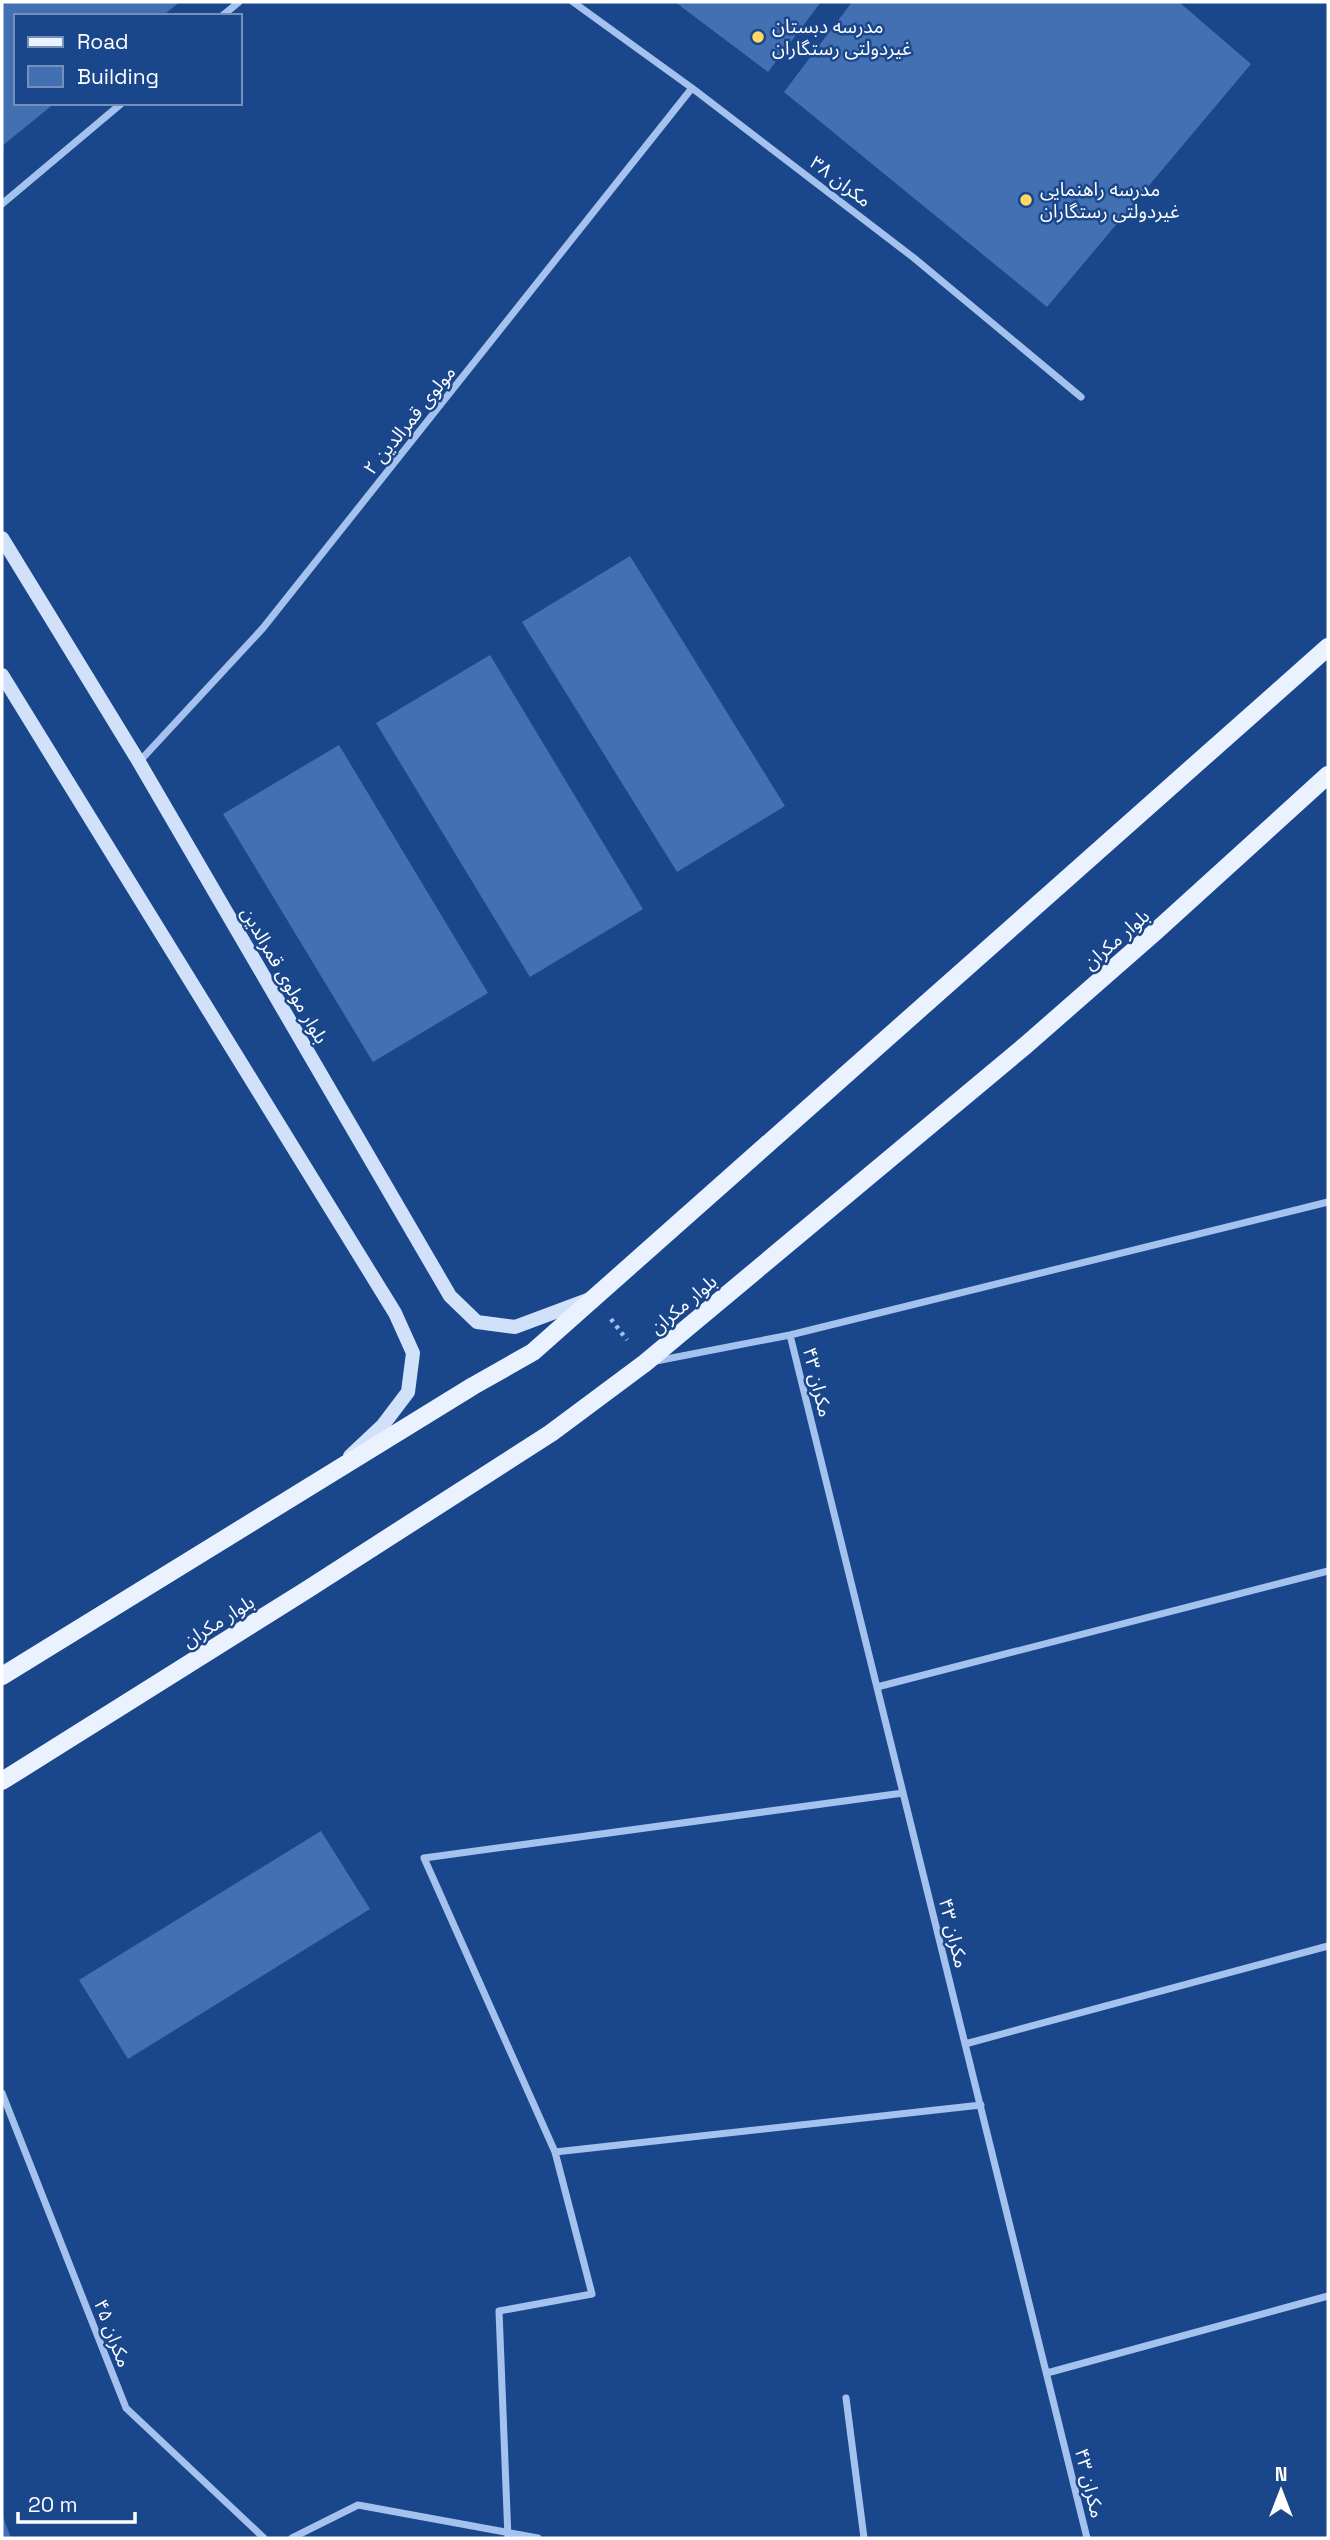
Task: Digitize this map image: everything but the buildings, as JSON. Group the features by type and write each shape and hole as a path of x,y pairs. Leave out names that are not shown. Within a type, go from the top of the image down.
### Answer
{"main road":[{"path":"2,1676 472,1386 533,1352 1328,648"},
{"name":"بلوار مکران","path":"2,1781 551,1433 645,1363 1026,1045 1328,775"}],"street":[{"path":"224,14 239,2"},
{"name":"مکران ۳۸","path":"573,2 692,88 915,258 1081,397"},
{"name":"مولوی قمرالدین ۲","path":"139,762 263,628 692,88"},
{"path":"2,204 120,105"},
{"name":"بلوار مولوی قمرالدین","path":"2,538 139,762 450,1296 477,1322 515,1327 595,1297"},
{"path":"2,675 395,1313 413,1353 408,1392 383,1425 329,1475"},
{"name":"مکران ۴۳","path":"645,1363 790,1335 1328,1202"},
{"name":"مکران ۴۳","path":"790,1335 1087,2538"},
{"path":"877,1687 1328,1571"},
{"path":"508,2536 499,2311 592,2294 555,2152 424,1858 903,1793"},
{"path":"965,2044 1328,1946"},
{"name":"مکران ۴۵","path":"2,2093 126,2408 264,2538"},
{"path":"555,2152 981,2105"},
{"path":"1047,2373 1328,2296"},
{"path":"846,2398 864,2538"},
{"path":"292,2538 358,2505 508,2536 538,2538"}],"path":[{"path":"595,1297 645,1363"}],"place":[{"name":"مدرسه دبستان غیردولتی رستگاران","path":"758,37"},
{"name":"مدرسه راهنمایی غیردولتی رستگاران","path":"1026,200"}]}
